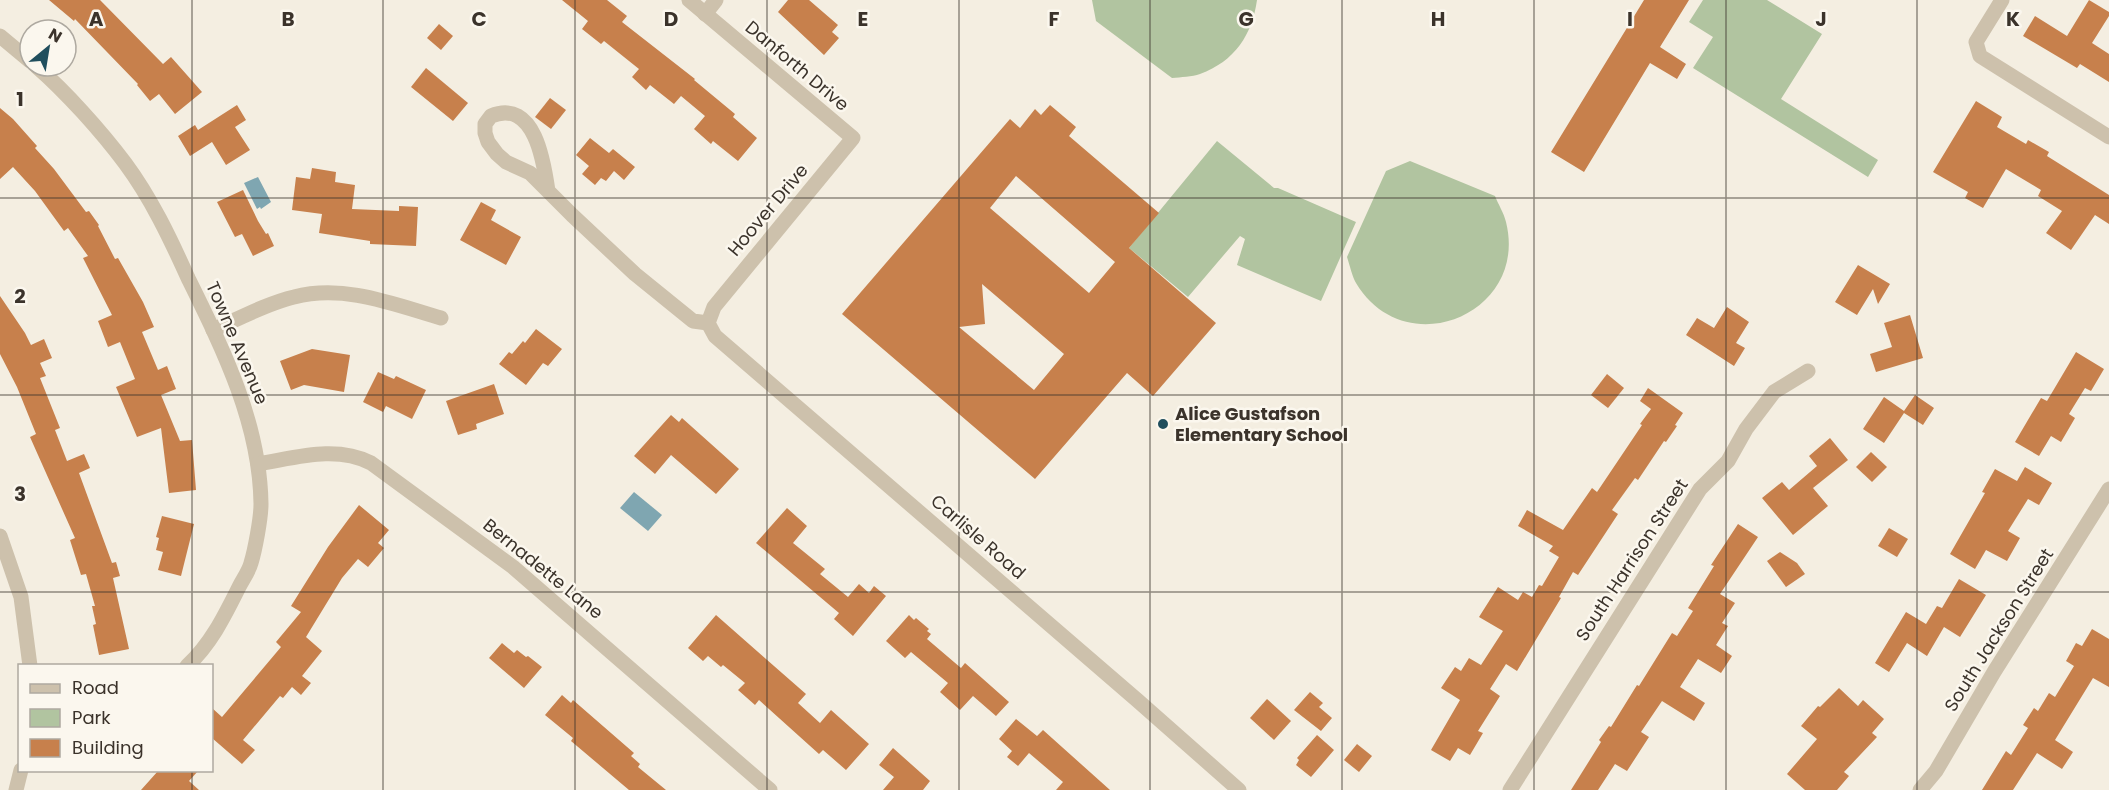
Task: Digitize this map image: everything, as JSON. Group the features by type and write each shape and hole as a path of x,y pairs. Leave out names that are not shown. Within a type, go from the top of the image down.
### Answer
{"street":[{"name":"Danforth Drive","path":"688,0 853,138"},
{"path":"705,14 716,0"},
{"path":"2002,0 1976,42 1980,57 2109,137"},
{"path":"0,36 18,51"},
{"name":"Towne Avenue","path":"48,78 85,115 125,163 161,220 213,330 241,398 258,464 261,507 251,563 220,624 198,656 189,664"},
{"path":"548,191 541,151 528,125 518,117 507,114 491,116 484,129 486,138 491,147 506,162 530,173 548,191 635,274 693,321 708,323"},
{"name":"Hoover Drive","path":"708,323 714,307 853,138"},
{"path":"213,330 293,297 327,292 363,295 441,318"},
{"name":"Carlisle Road","path":"708,323 715,336 1239,790"},
{"name":"South Harrison Street","path":"1510,790 1700,489 1728,461 1746,429 1774,392 1808,371"},
{"name":"Bernadette Lane","path":"258,464 330,452 358,457 371,463 506,561 770,790"},
{"name":"South Jackson Street","path":"1920,790 1936,771 1994,672 2109,489"},
{"path":"0,536 21,597 30,664"},
{"path":"16,790 21,772"}],"green space":[{"path":"1092,0 1257,0 1255,13 1246,35 1232,54 1212,69 1200,74 1172,78 1096,21"},
{"path":"1703,0 1767,0 1822,34 1781,99 1878,160 1868,177 1693,68 1713,37 1689,22"},
{"path":"1217,141 1274,188 1356,222 1321,301 1237,265 1245,239 1240,236 1188,297 1129,248"},
{"path":"1410,161 1495,196 1506,222 1508,254 1499,282 1482,303 1458,318 1431,324 1403,321 1377,308 1356,283 1347,257 1386,171"}],"water":[{"path":"258,177 271,202 261,209 260,207 257,209 244,183"},
{"path":"634,492 662,515 648,531 620,508"}],"building":[{"path":"49,0 100,0 163,64 171,57 202,92 175,114 159,94 150,101 138,84 78,22 78,18 70,18"},
{"path":"562,0 607,0 627,16 622,22 695,79 735,114 733,117 757,138 738,161 713,141 711,144 694,129 705,116 681,96 674,104 650,85 646,90 632,77 639,69 604,41 601,44 582,29 588,21"},
{"path":"788,0 809,0 838,25 832,32 839,38 824,55 778,12"},
{"path":"1644,0 1689,0 1660,47 1686,64 1677,79 1650,63 1584,172 1551,152"},
{"path":"2089,0 2109,12 2109,16 2092,43 2109,54 2109,82 2080,64 2077,68 2023,36 2035,16 2067,36"},
{"path":"439,24 453,36 441,50 427,38"},
{"path":"426,68 468,103 453,121 411,87"},
{"path":"550,98 566,110 551,129 535,117"},
{"path":"1976,101 2002,117 1997,127 2026,144 2028,140 2049,152 2047,156 2109,195 2109,224 2095,215 2071,250 2046,233 2062,211 2038,196 2041,190 2006,169 1983,208 1965,198 1968,192 1933,172"},
{"path":"237,105 246,120 235,127 250,150 226,165 212,142 190,156 178,136 195,125 198,130"},
{"path":"1050,105 1076,127 1069,136 1159,213 1129,248 1216,323 1153,396 1127,373 1035,479 842,314 1010,119 1020,128 1035,109 1041,115","holes":["1016,176 1115,262 1089,293 990,208","982,284 1064,354 1034,390 959,327 985,324"]},
{"path":"0,108 37,146 35,148 86,212 89,211 99,225 115,259 118,258 143,302 154,327 142,332 158,370 167,366 176,389 161,395 180,441 192,440 196,490 169,493 161,428 137,437 116,387 135,379 120,342 108,347 98,321 112,315 83,258 88,256 68,228 64,231 35,191 13,167 0,179"},
{"path":"590,138 609,153 613,149 635,167 624,180 614,171 606,181 601,178 595,185 582,174 589,166 576,155"},
{"path":"312,168 336,172 335,182 355,185 352,209 399,211 399,206 418,207 416,246 370,244 370,241 319,233 322,214 292,210 296,177 310,179"},
{"path":"243,190 258,221 266,234 268,233 274,246 253,256 242,234 235,237 217,202"},
{"path":"481,202 496,210 491,220 521,237 506,265 460,240"},
{"path":"1858,265 1890,284 1878,304 1873,289 1857,315 1835,302"},
{"path":"0,296 31,345 44,339 52,358 40,363 46,376 40,378 60,428 55,430 67,461 84,454 90,468 79,473 112,563 116,562 120,576 113,578 129,649 99,655 93,625 96,624 92,606 95,606 86,574 81,575 70,540 75,538 30,437 36,434 17,387 0,354"},
{"path":"1727,307 1749,322 1736,343 1745,348 1734,366 1686,335 1697,318 1714,328"},
{"path":"1910,315 1923,358 1876,372 1870,354 1892,347 1884,323"},
{"path":"536,329 562,349 548,366 543,363 526,385 499,364 509,352 512,354 523,341 525,343"},
{"path":"312,349 350,355 344,392 304,385 291,390 280,361"},
{"path":"2076,352 2104,369 2091,391 2085,388 2069,414 2075,418 2061,442 2051,436 2039,456 2015,442 2041,398 2047,401"},
{"path":"378,372 394,379 396,376 426,390 412,419 386,406 383,412 363,402"},
{"path":"1607,374 1624,388 1608,408 1591,395"},
{"path":"494,384 504,414 476,424 477,429 458,435 446,401"},
{"path":"1648,388 1683,413 1675,425 1677,426 1638,480 1635,478 1612,510 1618,514 1578,575 1573,572 1559,597 1561,598 1517,671 1506,664 1490,689 1500,696 1478,731 1483,733 1470,755 1458,748 1450,761 1431,750 1460,700 1441,688 1455,667 1461,671 1469,658 1481,665 1503,631 1479,617 1498,587 1518,600 1523,592 1532,597 1539,585 1542,586 1559,557 1549,551 1553,546 1518,526 1527,510 1563,530 1592,488 1597,492 1642,425 1640,424 1651,409 1640,401"},
{"path":"1915,395 1934,408 1923,425 1904,413 1884,443 1863,429 1884,397 1904,411"},
{"path":"671,415 679,422 682,418 739,469 716,494 671,455 655,474 634,456"},
{"path":"1830,438 1848,460 1813,488 1828,506 1793,535 1762,498 1782,482 1789,490 1817,466 1809,456"},
{"path":"1871,452 1887,467 1872,482 1856,467"},
{"path":"2025,467 2052,483 2039,505 2028,499 2008,531 2020,538 2007,561 1986,550 1975,569 1950,554 1985,493 1982,492 1995,469 2017,481"},
{"path":"359,505 389,530 378,543 384,548 368,567 358,559 342,578 306,637 322,651 302,676 311,683 301,695 292,687 283,698 280,696 243,740 255,750 242,764 213,739 213,709 222,717 281,647 276,642 301,612 291,606 328,547"},
{"path":"787,508 807,526 793,543 825,569 820,574 848,597 859,584 869,593 874,586 886,596 853,636 834,619 839,613 756,543"},
{"path":"162,516 194,524 181,576 158,570 163,552 156,550 159,538 156,537"},
{"path":"1738,524 1758,537 1720,594 1735,603 1722,623 1728,626 1716,645 1732,656 1721,673 1698,659 1680,687 1705,703 1694,721 1662,701 1641,732 1649,737 1627,771 1615,764 1598,790 1571,790 1601,742 1599,740 1609,726 1611,727 1637,685 1639,686 1672,633 1677,636 1693,611 1688,608 1714,566 1711,565"},
{"path":"1889,528 1908,539 1897,557 1878,546"},
{"path":"1780,552 1797,563 1805,574 1786,587 1767,561"},
{"path":"1959,579 1986,595 1960,637 1944,627 1927,656 1907,643 1889,672 1875,663 1906,612 1926,624 1937,606 1942,608"},
{"path":"716,615 806,694 798,703 820,723 831,710 869,744 846,770 823,750 819,754 759,700 755,705 738,690 745,683 723,665 721,667 708,656 703,661 688,648"},
{"path":"909,615 929,629 927,631 931,634 927,639 961,668 965,663 1009,702 996,716 973,696 960,710 940,692 948,683 911,652 905,658 886,641"},
{"path":"2092,629 2109,639 2109,687 2093,678 2055,740 2073,752 2062,769 2037,753 2013,790 1982,790 2006,751 2011,755 2028,728 2023,725 2034,708 2038,711 2049,693 2055,697 2074,666 2066,661 2076,643 2082,646"},
{"path":"502,643 514,653 517,650 542,667 524,688 489,658"},
{"path":"1839,688 1858,706 1863,700 1884,719 1872,733 1877,737 1844,772 1849,776 1837,790 1805,790 1787,774 1817,739 1801,726 1818,706 1820,707"},
{"path":"1310,692 1323,703 1319,707 1332,718 1321,731 1294,710"},
{"path":"562,695 571,703 573,700 634,753 631,756 640,764 638,767 666,790 629,790 571,741 573,738 545,715"},
{"path":"1267,699 1291,721 1274,740 1250,718"},
{"path":"1016,719 1037,736 1043,730 1110,790 1056,790 1063,782 1029,753 1018,766 1007,757 1012,751 999,739"},
{"path":"1317,735 1334,750 1311,777 1296,765 1299,760 1297,758"},
{"path":"1357,744 1372,756 1359,772 1344,760"},
{"path":"893,748 930,781 923,790 883,790 894,777 879,765"},
{"path":"157,772 197,772 189,781 199,790 141,790"}],"place":[{"name":"Alice Gustafson Elementary School","path":"1163,424"}]}
